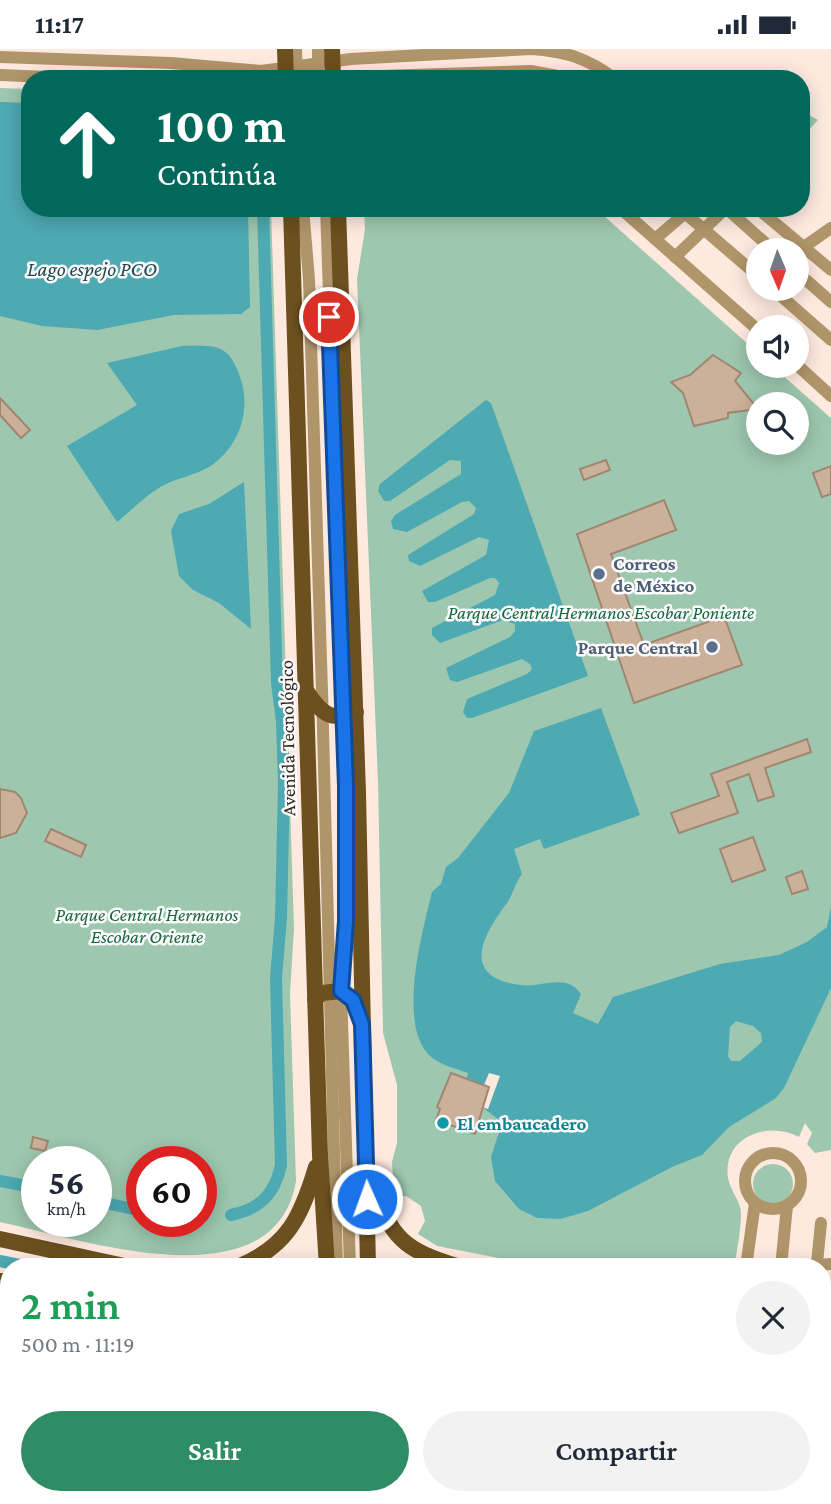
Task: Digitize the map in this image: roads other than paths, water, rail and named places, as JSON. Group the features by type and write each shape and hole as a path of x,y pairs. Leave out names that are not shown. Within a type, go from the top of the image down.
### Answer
{"main road":[{"path":"285,49 290,70"},
{"name":"Avenida Tecnológico","path":"291,217 307,692 328,994 320,1155 326,1258"},
{"path":"338,217 349,714 362,1024 368,1258"},
{"path":"307,692 322,712 334,718 349,714"},
{"path":"328,994 353,1000 362,1024"},
{"path":"254,1258 266,1251 297,1221 320,1155"},
{"path":"366,1171 394,1234 418,1253 433,1258"},
{"path":"0,1239 88,1258"}],"street":[{"path":"291,70 296,49"},
{"path":"318,49 328,58"},
{"path":"296,70 328,58 531,49 560,51 578,56 601,70"},
{"path":"0,57 245,70"},
{"path":"68,59 68,70"},
{"path":"0,75 21,76"},
{"path":"304,217 310,306 337,1258"},
{"path":"326,217 349,714 346,921 328,994 349,1258"},
{"path":"630,217 746,319"},
{"path":"656,239 678,217"},
{"path":"692,217 746,266"},
{"path":"675,257 717,217"},
{"path":"736,217 760,238"},
{"path":"768,217 793,238"},
{"path":"809,243 831,228"},
{"path":"809,251 831,270"},
{"path":"809,283 831,302"},
{"path":"787,301 831,340"},
{"path":"809,376 831,395"},
{"path":"782,1258 787,1206 799,1193 801,1175 792,1159 775,1153 757,1157 746,1171 745,1188 755,1203 770,1209 787,1206"},
{"path":"747,1258 755,1203"},
{"path":"818,1258 821,1223"},
{"path":"0,1415 0,1429"}],"water":[{"name":"Lago espejo PCO","path":"0,102 21,103 21,217 248,217 250,307 241,314 174,315 97,330 42,326 0,316"},
{"path":"182,346 219,348 231,357 243,390 240,427 228,450 209,467 158,489 117,522 67,446 137,405 107,363"},
{"path":"486,400 491,403 588,676 467,718 463,712 467,699 527,674 532,669 530,664 522,659 457,682 450,680 446,668 510,637 515,631 515,624 503,620 440,643 432,635 432,628 495,595 499,583 495,578 490,578 435,602 428,602 422,591 486,555 489,540 479,537 420,566 409,561 408,555 474,514 476,508 469,501 462,502 407,532 393,529 391,521 395,515 461,474 461,461 450,460 390,501 384,501 378,491 380,484"},
{"path":"244,482 251,629 219,603 193,590 179,576 171,531 179,514 209,504"},
{"path":"601,708 640,815 544,849 540,839 514,849 522,874 490,929 482,953 483,964 489,973 501,981 520,985 561,982 575,987 581,994 573,1013 598,1024 613,997 720,964 779,955 807,942 827,927 831,907 831,988 784,1088 776,1098 729,1127 702,1155 672,1167 588,1211 560,1219 537,1218 519,1209 495,1181 491,1157 500,1129 498,1119 482,1107 489,1087 467,1078 468,1073 442,1064 429,1055 420,1040 415,1021 415,975 432,892 441,884 446,867 458,858 509,793 534,731","holes":["736,1021 753,1026 761,1033 762,1042 740,1061 731,1061 728,1056 730,1027"]}],"waterway":[{"path":"231,1215 250,1209 265,1199 275,1184 281,1165 276,978 281,918 284,783 282,721 277,683 263,217"},
{"path":"0,1181 21,1185"},
{"path":"112,1204 126,1208"}],"place":[{"name":"Correos de México","path":"599,574"},
{"name":"Parque Central","path":"712,647"},
{"name":"El embaucadero","path":"443,1123"}],"park label":[{"name":"Parque Central Hermanos Escobar Poniente","path":"601,612"},
{"name":"Parque Central Hermanos Escobar Oriente","path":"147,925"}]}
